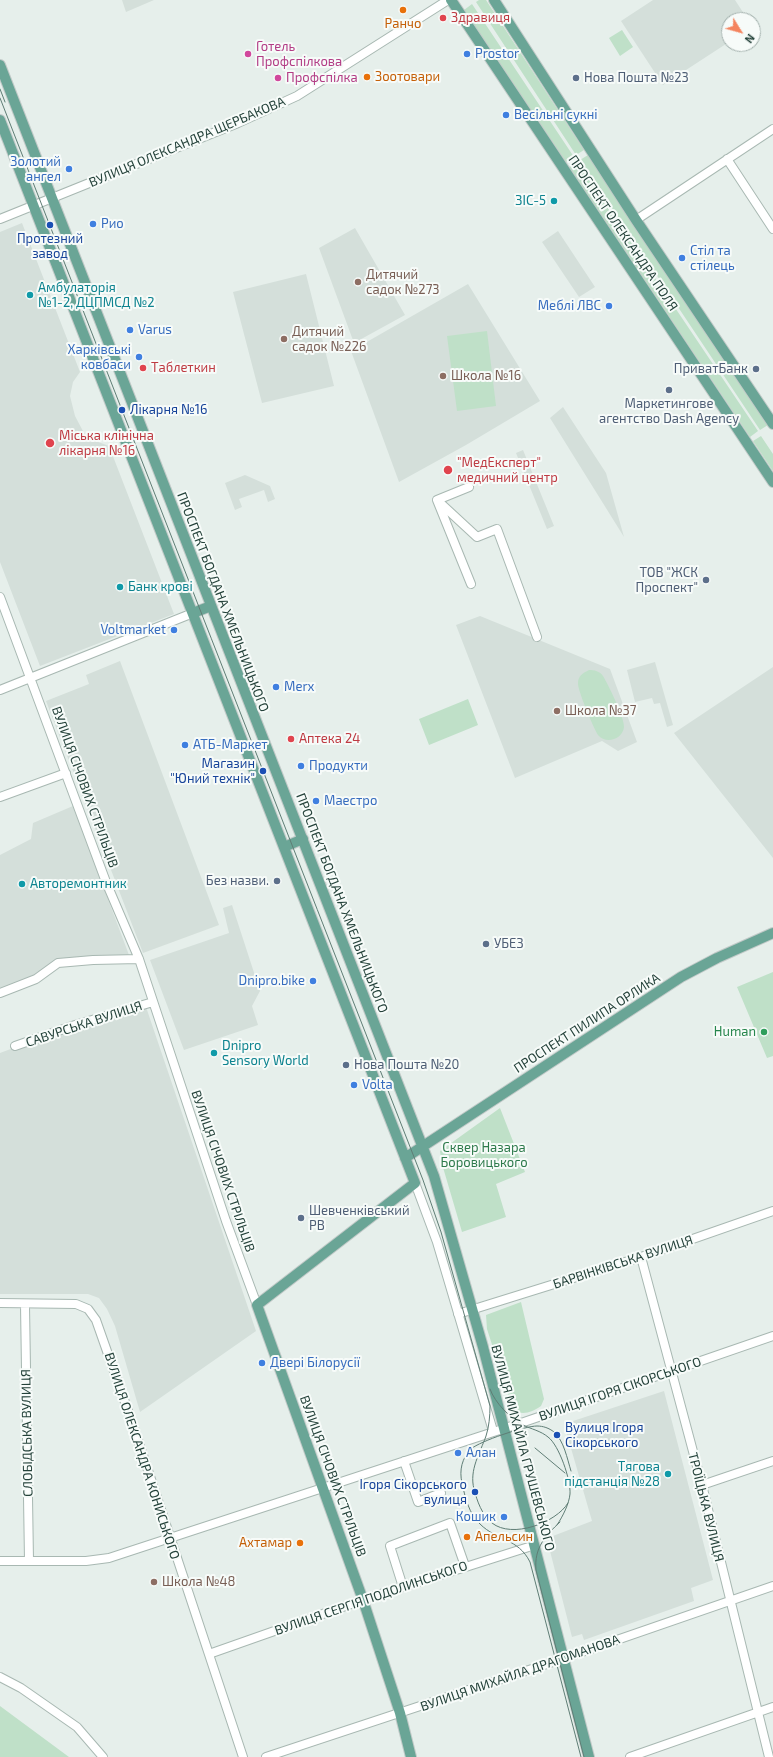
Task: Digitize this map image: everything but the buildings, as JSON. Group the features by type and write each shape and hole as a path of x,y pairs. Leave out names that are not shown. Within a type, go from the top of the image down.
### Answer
{"main road":[{"name":"ПРОСПЕКТ ОЛЕКСАНДРА ПОЛЯ","path":"449,0 773,482"},
{"name":"ПРОСПЕКТ ОЛЕКСАНДРА ПОЛЯ","path":"494,0 636,220 773,424"},
{"name":"ПРОСПЕКТ БОГДАНА ХМЕЛЬНИЦЬКОГО","path":"0,65 423,1148"},
{"path":"0,120 415,1183 257,1305"},
{"path":"193,614 211,606"},
{"path":"284,847 303,839"},
{"name":"ПРОСПЕКТ ПИЛИПА ОРЛИКА","path":"405,1158 423,1148 681,977 723,954 773,933"},
{"name":"ВУЛИЦЯ МИХАЙЛА ГРУШЕВСЬКОГО","path":"423,1148 441,1197 505,1428 589,1757"},
{"name":"ВУЛИЦЯ СІЧОВИХ СТРІЛЬЦІВ","path":"257,1305 363,1600 400,1713 411,1757"}],"street":[{"name":"ВУЛИЦЯ ОЛЕКСАНДРА ЩЕРБАКОВА","path":"0,219 238,124 296,96 449,0"},
{"path":"636,220 773,129"},
{"path":"727,159 773,229"},
{"path":"437,500 469,487"},
{"path":"437,500 471,584"},
{"path":"437,500 477,537 497,529 537,637"},
{"name":"ВУЛИЦЯ СІЧОВИХ СТРІЛЬЦІВ","path":"0,597 32,678 106,882 138,959 226,1221 257,1305"},
{"path":"0,690 193,614"},
{"path":"0,797 66,773"},
{"path":"0,993 36,979 58,963 93,960 138,959"},
{"name":"САВУРСЬКА ВУЛИЦЯ","path":"15,1046 75,1025 152,1002"},
{"name":"ВУЛИЦЯ МИХАЙЛА ГРУШЕВСЬКОГО","path":"415,1183 437,1242 493,1431"},
{"name":"БАРВІНКІВСЬКА ВУЛИЦЯ","path":"458,1314 641,1257 773,1211"},
{"name":"ТРОЇЦЬКА ВУЛИЦЯ","path":"641,1257 702,1485 769,1757"},
{"name":"ВУЛИЦЯ ОЛЕКСАНДРА КОНИСЬКОГО","path":"0,1304 76,1304 88,1309 96,1320 243,1757"},
{"name":"СЛОБІДСЬКА ВУЛИЦЯ","path":"25,1304 29,1561"},
{"name":"ВУЛИЦЯ ІГОРЯ СІКОРСЬКОГО","path":"0,1561 86,1561 109,1558 505,1428 670,1370 773,1336"},
{"path":"404,1461 418,1502 441,1493"},
{"path":"702,1485 773,1461"},
{"path":"403,1587 390,1546 450,1523 465,1566"},
{"name":"ВУЛИЦЯ СЕРГІЯ ПОДОЛИНСЬКОГО","path":"209,1654 363,1600 465,1566 535,1545"},
{"name":"ВУЛИЦЯ МИХАЙЛА ДРАГОМАНОВА","path":"266,1757 564,1658 773,1586"},
{"path":"0,1677 21,1688 77,1727 103,1757"},
{"path":"630,1757 773,1707"}],"shaded area":[{"path":"122,0 154,0 126,12"},
{"path":"653,0 735,0 743,12 721,12 721,47 663,85 621,21"},
{"name":"Міська клінічна лікарня №16","path":"22,223 80,372 73,382 70,396 75,416 84,433 93,440 109,446 174,614 40,666 0,562 0,232"},
{"name":"Дитячий садок №273","path":"355,228 405,315 354,343 319,248"},
{"path":"558,231 595,287 579,297 542,242"},
{"name":"Дитячий садок №226","path":"306,274 334,386 262,403 233,292"},
{"name":"Школа №16","path":"468,284 540,401 466,445 399,482 351,351"},
{"path":"563,407 606,473 624,537 550,418"},
{"path":"523,450 554,526 547,529 516,453"},
{"path":"245,475 270,486 275,499 268,502 264,490 239,499 242,507 235,510 225,483"},
{"name":"Школа №37","path":"480,616 610,669 637,742 618,751 602,741 515,778 456,625"},
{"path":"120,661 219,925 143,953 46,701 89,684 86,675"},
{"path":"655,662 673,725 667,727 660,703 654,704 652,698 635,702 627,670"},
{"path":"773,667 773,858 674,733"},
{"path":"73,806 129,955 56,961 34,978 0,991 0,855 31,839 33,823"},
{"path":"232,905 260,991 252,1006 258,1025 184,1050 150,960 229,933 223,908"},
{"path":"146,1007 256,1331 140,1412 115,1326 107,1309 99,1298 88,1294 0,1294 0,1053 53,1033"},
{"path":"664,1391 713,1580 691,1588 694,1601 584,1640 582,1634 572,1637 550,1551 553,1536 592,1521 564,1424"}],"green space":[{"path":"479,0 486,0 584,150 576,155 476,2"},
{"path":"472,4 574,157 566,162 464,10"},
{"path":"622,30 633,47 620,56 609,38"},
{"path":"588,155 768,425 760,430 580,160"},
{"path":"577,162 758,431 750,437 569,167"},
{"path":"487,331 496,406 457,411 447,336"},
{"path":"761,436 773,454 773,471 753,441"},
{"path":"589,670 602,674 622,717 624,723 623,731 621,735 614,739 605,740 598,735 583,701 578,687 578,681 581,675"},
{"path":"468,699 478,725 429,745 419,719"},
{"path":"773,972 773,1056 767,1058 737,987"},
{"name":"Сквер Назара Боровицького","path":"500,1108 525,1172 496,1184 506,1217 462,1232 442,1164 440,1151"},
{"path":"521,1302 544,1399 541,1406 524,1413 513,1410 487,1329 486,1315"},
{"path":"0,1706 69,1757 0,1757"}],"tram line":[{"path":"0,89 5,102"},
{"path":"0,98 423,1180 441,1232 490,1406 487,1433 476,1462 473,1475 474,1489 478,1503 488,1520 501,1528 511,1529 522,1529 544,1522 554,1517 568,1503"},
{"path":"490,1389 495,1400 508,1414 523,1425 548,1437 556,1447 564,1463 569,1480 570,1494 565,1510 557,1525"},
{"path":"571,1471 565,1450 554,1432 548,1428 537,1426 523,1428 503,1434 483,1442 471,1449 463,1460 461,1473 466,1499 476,1520 493,1534 520,1548 530,1562 581,1757"},
{"path":"535,1448 565,1473"},
{"path":"560,1522 542,1543 537,1555 536,1570 584,1757"}],"place":[{"name":"Ранчо","path":"403,10"},
{"name":"Здравиця","path":"443,18"},
{"name":"Готель Профспілкова","path":"248,54"},
{"name":"Prostor","path":"467,54"},
{"name":"Зоотовари","path":"367,77"},
{"name":"Профспілка","path":"278,78"},
{"name":"Нова Пошта №23","path":"576,78"},
{"name":"Весільні сукні","path":"506,115"},
{"name":"Золотий ангел","path":"69,169"},
{"name":"ЗІС-5","path":"554,201"},
{"name":"Рио","path":"93,224"},
{"name":"Протезний завод","path":"50,225"},
{"name":"Стіл та стілець","path":"682,258"},
{"name":"Дитячий садок №273","path":"358,282"},
{"name":"Амбулаторія №1-2, ДЦПМСД №2","path":"30,295"},
{"name":"Меблі ЛВС","path":"609,306"},
{"name":"Varus","path":"130,330"},
{"name":"Дитячий садок №226","path":"284,339"},
{"name":"Харківські ковбаси","path":"139,357"},
{"name":"Таблеткин","path":"143,368"},
{"name":"ПриватБанк","path":"756,369"},
{"name":"Школа №16","path":"443,376"},
{"name":"Маркетингове агентство Dash Agency","path":"669,390"},
{"name":"Лікарня №16","path":"122,410"},
{"name":"Міська клінічна лікарня №16","path":"50,443"},
{"name":"\"МедЕксперт\" медичний центр","path":"448,470"},
{"name":"ТОВ \"ЖСК Проспект\"","path":"706,580"},
{"name":"Банк крові","path":"120,587"},
{"name":"Voltmarket","path":"174,630"},
{"name":"Merx","path":"276,687"},
{"name":"Школа №37","path":"557,711"},
{"name":"Аптека 24","path":"291,739"},
{"name":"АТБ-Маркет","path":"185,745"},
{"name":"Продукти","path":"301,766"},
{"name":"Магазин \"Юний технік\"","path":"263,771"},
{"name":"Маестро","path":"316,801"},
{"name":"Без назви.","path":"277,881"},
{"name":"Авторемонтник","path":"22,884"},
{"name":"УБЕЗ","path":"486,944"},
{"name":"Dnipro.bike","path":"313,981"},
{"name":"Human","path":"764,1032"},
{"name":"Dnipro Sensory World","path":"214,1053"},
{"name":"Нова Пошта №20","path":"346,1065"},
{"name":"Volta","path":"354,1085"},
{"name":"Шевченківський РВ","path":"301,1218"},
{"name":"Двері Білорусії","path":"262,1363"},
{"name":"Вулиця Ігоря Сікорського","path":"557,1435"},
{"name":"Алан","path":"458,1453"},
{"name":"Тягова пiдстанцiя №28","path":"668,1474"},
{"name":"Ігоря Сікорського вулиця","path":"475,1492"},
{"name":"Кошик","path":"504,1517"},
{"name":"Апельсин","path":"467,1537"},
{"name":"Ахтамар","path":"300,1543"},
{"name":"Школа №48","path":"154,1582"}]}
